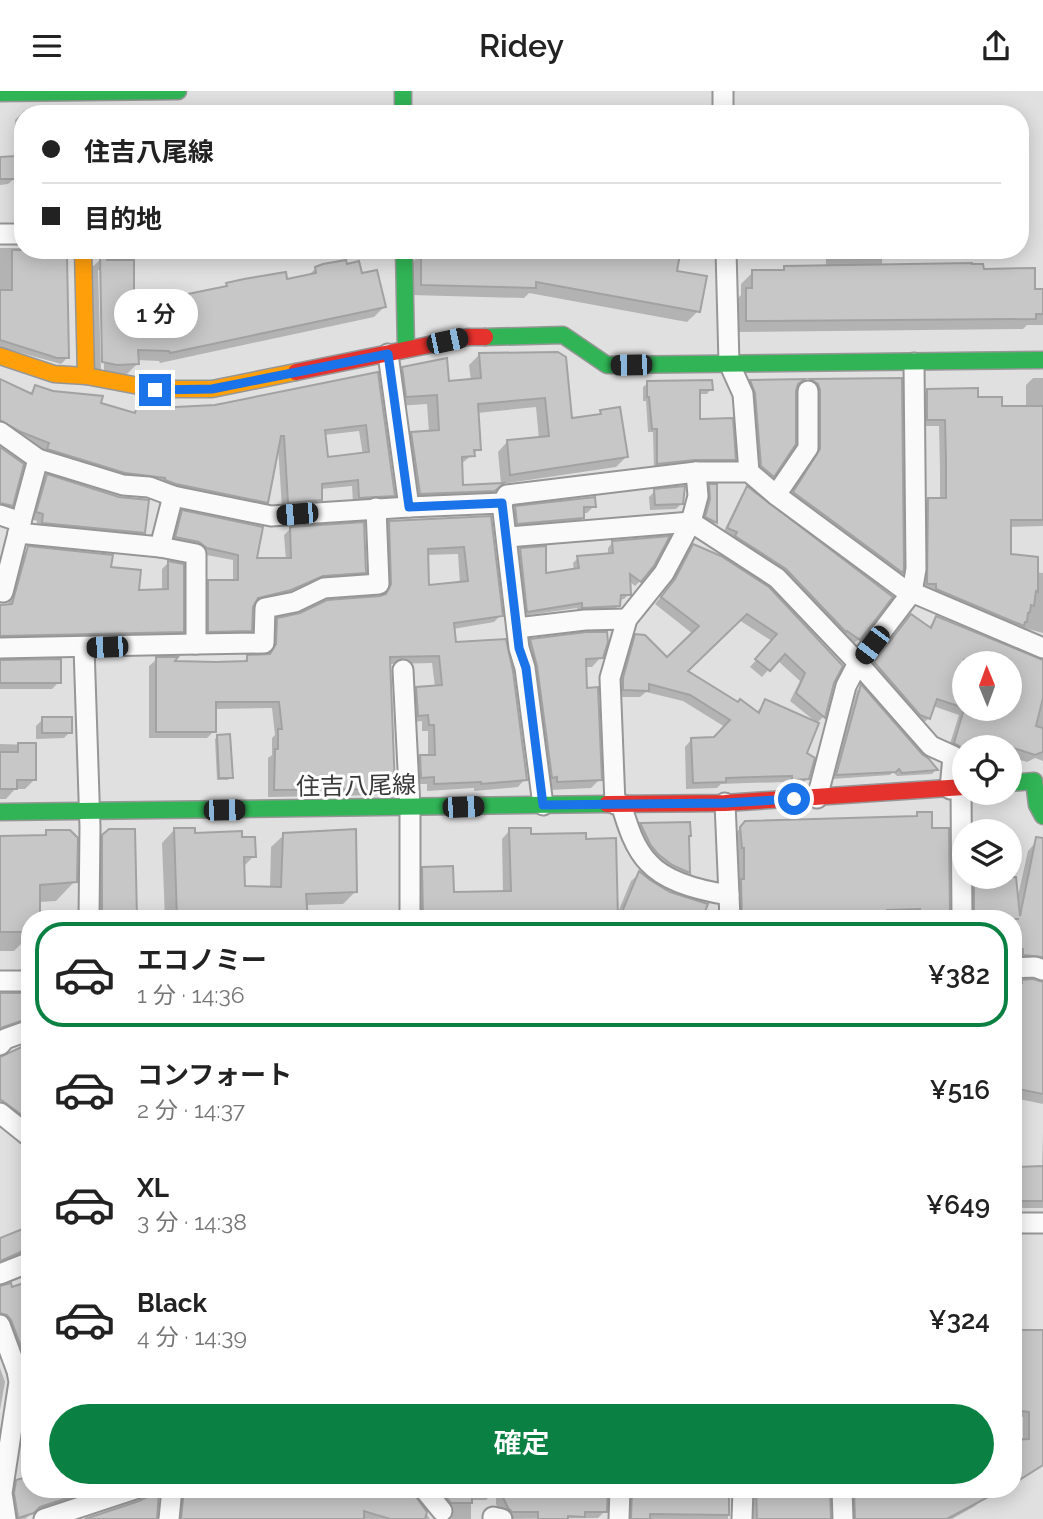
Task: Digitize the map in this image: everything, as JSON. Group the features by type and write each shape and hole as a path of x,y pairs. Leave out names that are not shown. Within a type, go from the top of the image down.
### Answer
{"street":[{"path":"0,93 81,95 178,91"},
{"path":"83,259 86,376"},
{"path":"403,259 397,351 409,507"},
{"path":"726,259 729,363 743,394 749,472"},
{"path":"0,356 54,374 86,376 155,390 212,389 468,337 563,335 607,365 1043,360"},
{"path":"817,798 846,686 858,663 912,592 916,569 914,363"},
{"path":"776,495 808,448 808,391"},
{"path":"0,432 38,459 124,485 149,487 173,496 271,516 502,503"},
{"path":"3,592 38,459"},
{"path":"696,472 698,496 691,522 664,573 627,619 610,678 618,804 629,831 648,863 663,874 690,886 729,895"},
{"path":"543,805 526,668 519,648 502,503 507,495 696,472 749,472 902,588 1043,648"},
{"path":"160,547 173,496"},
{"path":"0,648 264,643 265,608 295,602 324,588 379,585 376,508"},
{"path":"0,515 20,528 197,554 196,644"},
{"path":"507,537 691,522 777,577 931,746 952,756"},
{"path":"517,628 584,620 627,619"},
{"path":"84,647 89,910"},
{"path":"402,670 410,808 410,910"},
{"path":"1022,780 1040,776 1037,805 1043,815"},
{"name":"住吉八尾線","path":"0,812 725,803 952,788"},
{"path":"725,803 730,910"},
{"path":"959,805 962,910"},
{"path":"1022,968 1043,970"},
{"path":"0,981 21,981"},
{"path":"0,1045 5,1039 21,1033"},
{"path":"0,1113 21,1130"},
{"path":"1022,1223 1043,1223"},
{"path":"0,1274 21,1266"},
{"path":"0,1325 21,1365"},
{"path":"6,1519 2,1493 21,1376"},
{"path":"44,1519 108,1498"},
{"path":"169,1519 171,1498"},
{"path":"431,1498 442,1511"},
{"path":"619,1519 620,1498"},
{"path":"742,1519 743,1498"},
{"path":"842,1498 843,1519"}],"building":[{"path":"14,156 14,179 0,179 0,157"},
{"path":"12,250 14,259 67,259 69,358 57,358 0,340 0,290 12,290"},
{"path":"100,259 134,260 134,292 178,291 178,296 227,286 226,283 244,279 286,272 287,279 316,273 315,267 346,260 347,264 359,261 362,273 377,270 386,307 170,353 138,350 139,364 117,365 102,362"},
{"path":"421,259 679,259 677,271 707,276 700,312 536,282 536,288 421,285"},
{"path":"983,264 984,269 1035,268 1035,289 1043,289 1043,314 1036,314 1036,319 746,321 746,288 752,288 752,270 784,270 784,266"},
{"path":"558,352 566,357 572,418 601,414 600,410 620,407 628,457 510,475 507,440 549,436 545,398 478,404 481,450 474,450 475,456 462,457 463,485 504,483 495,491 420,494 411,432 439,430 437,395 406,397 402,367 447,358 449,381 481,378 479,353"},
{"path":"378,372 395,496 359,498 358,480 322,484 322,500 288,503 284,436 281,436 268,503 176,484 165,478 125,473 47,449 49,443 0,420 0,379 32,394 35,385 53,391 103,396 101,403 135,413 136,409 215,405","holes":["366,425 369,452 328,457 325,430"]},
{"path":"902,378 903,573 793,492 820,449 820,390 818,384 810,379"},
{"path":"805,379 798,384 796,391 796,444 774,477 761,466 755,393 750,380"},
{"path":"712,380 713,390 700,390 700,419 733,418 736,460 657,464 657,429 652,429 647,381"},
{"path":"978,388 978,397 1002,397 1002,406 1043,406 1043,520 1011,520 1011,554 1038,557 1038,592 1036,591 1034,606 1031,605 1024,626 936,589 936,584 927,584 928,498 946,498 946,461 945,420 927,420 927,389"},
{"path":"0,447 24,464 13,506 0,503"},
{"path":"47,474 119,497 149,500 145,533 42,523 43,514 36,512"},
{"path":"709,484 717,484 717,523 705,517 710,499"},
{"path":"685,486 683,504 655,505 654,489"},
{"path":"747,486 893,597 860,640 846,632 786,569 735,536 737,532 727,528"},
{"path":"595,497 596,507 584,507 584,518 517,524 515,506"},
{"path":"182,510 263,527 257,558 291,558 290,527 364,522 366,573 323,576 291,590 258,598 253,607 252,631 208,632 208,580 238,580 238,555 175,537"},
{"path":"491,516 503,616 454,623 456,642 506,639 513,671 527,780 434,784 434,777 421,778 420,755 435,755 434,725 429,725 428,715 418,716 416,687 442,685 439,656 390,657 395,789 274,790 275,749 278,749 278,729 282,729 279,702 216,702 216,732 156,732 156,657 178,657 175,661 247,661 247,655 270,654 276,644 277,618 300,613 327,600 386,594 391,584 389,521","holes":["464,547 468,581 429,585 428,549"]},
{"path":"670,536 654,566 641,582 630,574 631,595 621,595 620,606 582,608 582,603 527,612 520,548 546,546 546,573 579,568 577,556 613,553 612,541"},
{"path":"693,544 721,556 769,587 843,666 834,683 825,718 796,693 805,673 785,654 770,671 755,659 777,634 747,614 688,671 738,702 740,699 759,713 765,699 819,723 807,753 815,758 809,779 792,780 792,776 726,778 726,782 693,783 691,738 714,737 730,720 690,695 649,684 649,691 623,690 623,678 635,634 645,635 667,657 699,626 661,597 675,579"},
{"path":"28,546 113,555 111,567 141,570 139,590 168,589 168,561 184,564 184,632 0,636 0,605 12,604"},
{"path":"911,614 931,628 936,616 1021,651 952,651 952,704 937,699 930,719 920,715 874,662"},
{"path":"607,632 608,642 603,658 586,659 587,688 598,687 602,780 557,782 557,777 552,778 537,666 530,639"},
{"path":"1022,651 1043,660 1043,698 1036,726 1043,728 1043,752 1035,755 1022,751 1022,735 956,735 960,721 1022,721"},
{"path":"61,659 61,683 0,683 0,660"},
{"path":"861,684 938,770 902,773 899,769 896,772 836,775"},
{"path":"42,717 72,717 72,733 42,733"},
{"path":"230,734 233,778 219,778 217,735"},
{"path":"18,743 36,743 36,780 17,780 17,789 0,789 0,752 18,752"},
{"path":"917,812 932,812 932,828 949,828 950,910 742,910 744,848 740,827 745,821 917,816"},
{"path":"690,822 690,873 672,865 658,854 640,823"},
{"path":"174,828 195,828 195,833 242,831 242,837 255,837 256,857 244,857 245,886 281,887 283,833 356,829 357,892 306,894 307,910 177,910"},
{"path":"509,828 531,828 531,834 586,833 586,839 616,838 618,910 423,910 422,867 453,866 454,892 511,891"},
{"path":"109,829 135,829 137,910 102,910 102,835"},
{"path":"46,830 70,830 78,838 77,882 40,885 40,910 21,910 21,932 0,932 0,836 46,835"},
{"path":"1036,837 1043,838 1043,957 1023,955 1021,910"},
{"path":"639,871 670,892 708,904 706,910 623,910"},
{"path":"974,889 1017,889 1019,910 974,910"},
{"path":"1022,980 1043,982 1043,1094 1022,1090"},
{"path":"0,993 21,993 21,1021 0,1028"},
{"path":"21,1047 21,1114 0,1099 0,1057"},
{"path":"1043,1166 1043,1201 1022,1201 1022,1167"},
{"path":"21,1230 21,1252 0,1261 0,1238"},
{"path":"11,1283 12,1287 21,1284 21,1346 11,1320 0,1313 0,1286"},
{"path":"1022,1330 1043,1330 1043,1465 1022,1478 1022,1439 1029,1439 1029,1412 1022,1411"},
{"path":"21,1479 21,1498 68,1498 18,1518 14,1493 16,1480"},
{"path":"159,1498 157,1519 85,1519 139,1501"},
{"path":"183,1498 417,1498 427,1512 425,1519 390,1519 364,1511 364,1519 181,1519"},
{"path":"447,1498 472,1498 472,1503 451,1503"},
{"path":"503,1498 608,1498 607,1512 585,1512 585,1517 568,1516 568,1519 538,1519 538,1512 512,1512"},
{"path":"632,1498 729,1498 729,1515 650,1514 650,1519 631,1519"},
{"path":"756,1498 830,1498 831,1519 757,1519"},
{"path":"854,1498 986,1498 947,1519 855,1519"}],"traffic: fast":[{"path":"0,93 178,91"},
{"path":"403,91 403,105"},
{"path":"404,259 406,349"},
{"path":"485,337 563,335 607,365 1043,360"},
{"path":"1022,782 1034,781 1037,805 1043,816"},
{"path":"0,812 607,804"}],"traffic: slow":[{"path":"83,259 86,376"},
{"path":"0,356 54,374 86,376 155,389 212,389 296,372"}],"traffic: jam":[{"path":"296,372 468,337 485,337"},
{"path":"607,804 725,803 952,788"}],"route":[{"path":"155,390 212,389 388,354 409,507 502,503 519,648 526,668 543,805 725,803 794,799"}]}
